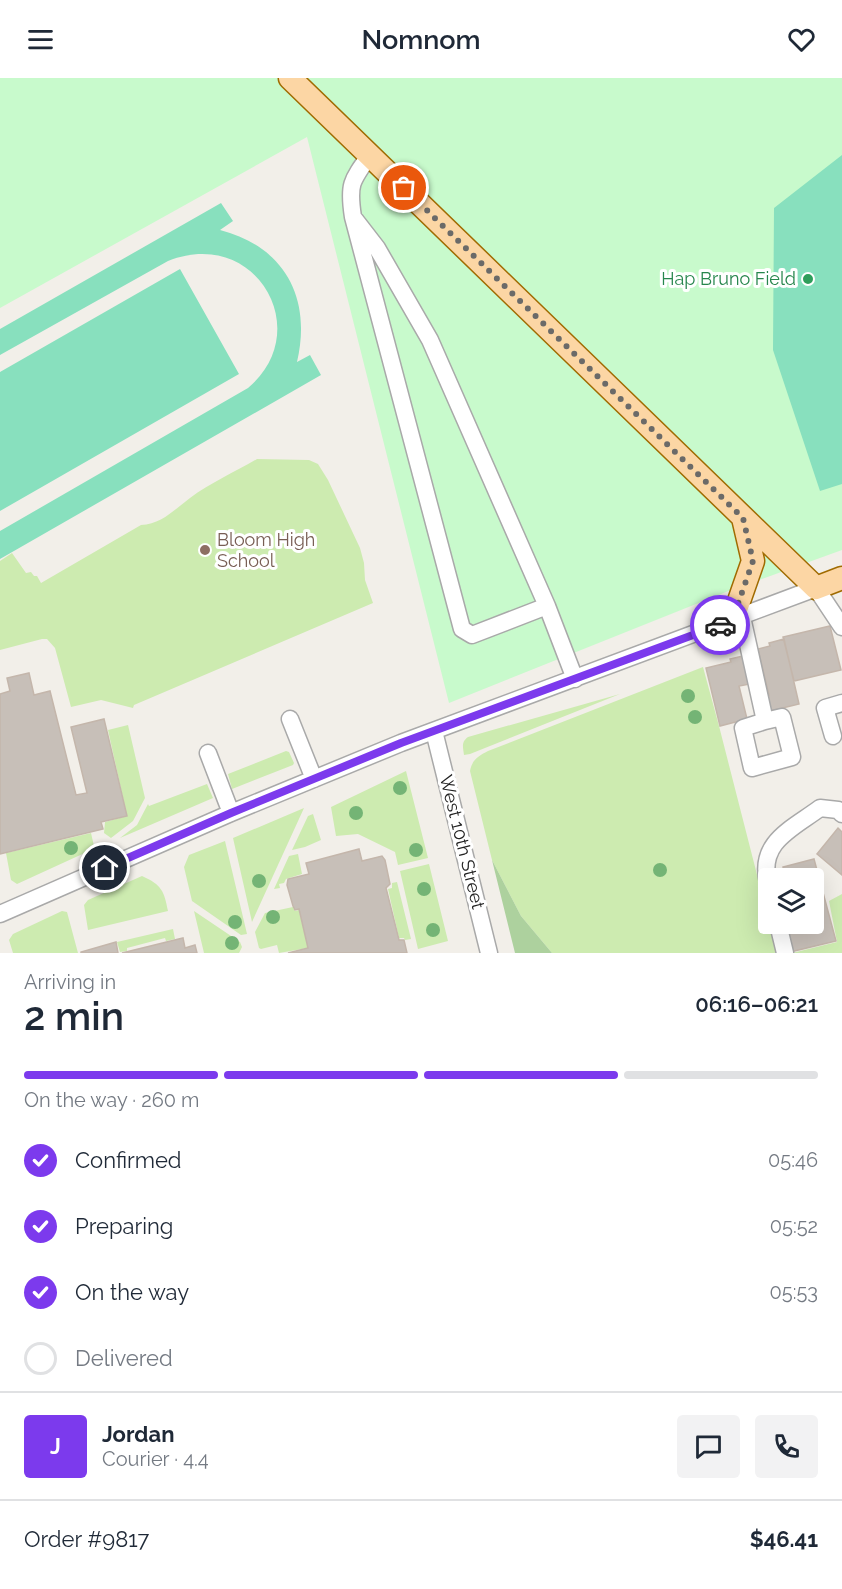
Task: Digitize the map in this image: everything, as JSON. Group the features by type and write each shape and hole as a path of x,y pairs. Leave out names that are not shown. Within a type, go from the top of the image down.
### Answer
{"main road":[{"path":"290,78 816,588 842,578"},
{"path":"737,619 753,561 743,518"}],"street":[{"path":"370,155 353,178 350,196 353,217 462,629 472,635 547,606"},
{"path":"353,217 377,248 430,339 547,606 575,679"},
{"path":"0,914 314,778 816,588 842,627"},
{"path":"737,619 765,721"},
{"path":"833,736 825,708 842,703"},
{"path":"290,719 314,778"},
{"name":"West 10th Street","path":"434,731 489,953"},
{"path":"208,753 231,813"},
{"path":"766,868 767,856 771,846 820,808 838,810 842,814"},
{"path":"780,934 785,953"}],"green space":[{"path":"0,78 842,78 842,550 726,592 449,703 307,137 0,308"},
{"name":"Hap Bruno Field","path":"842,155 842,484 820,491 773,350 774,208"},
{"path":"221,203 233,221 220,230 243,238 262,249 277,262 288,278 296,297 300,317 301,339 297,362 310,355 321,375 0,559 0,531 248,388 268,365 277,339 276,314 266,290 250,271 227,258 199,254 168,261 0,355 0,329"},
{"path":"180,269 239,374 0,511 0,372"},
{"path":"257,459 309,460 318,464 360,548 365,580 373,603 134,705 133,708 101,700 71,707 55,648 47,639 0,650 0,561 12,553 26,573 31,572 37,576 41,583 141,525 162,519 206,487"},
{"path":"703,667 758,879 758,934 772,934 777,953 552,953 521,916 492,860 470,771 474,761 488,751"},
{"path":"620,694 464,755 463,743 468,737"},
{"path":"128,725 145,798 133,821 111,838 104,833 105,822 127,816 108,730"},
{"path":"286,751 289,752 293,765 232,789 228,774"},
{"path":"406,771 428,858 398,865 395,852 358,834 336,836 331,807"},
{"path":"207,784 213,798 120,838 137,825 148,804 149,806"},
{"path":"304,808 252,922 233,838"},
{"path":"313,814 321,840 292,850 308,816"},
{"path":"91,833 94,846 89,851 17,884 11,880 6,853"},
{"path":"225,841 247,934 241,935 192,901 184,867 189,855"},
{"path":"298,854 302,874 286,879 284,883 279,884 280,888 274,889 289,856"},
{"path":"492,860 521,916 552,953 515,953"},
{"path":"429,864 448,941 418,949 400,871"},
{"path":"142,876 154,882 161,889 168,911 88,930 84,905 88,900"},
{"path":"397,882 411,939 399,938 388,889 392,888 392,883"},
{"path":"842,894 842,953 792,953 837,942 829,901"},
{"path":"293,907 295,911 299,910 308,948 279,953 277,945 259,948 255,932 265,913"},
{"path":"62,911 67,912 78,953 13,953 9,940 13,934"},
{"path":"194,911 240,942 242,947 239,953 204,953"},
{"path":"173,929 175,939 166,941 165,938 120,952 117,942"}],"building":[{"path":"830,626 841,670 794,681 783,637"},
{"path":"784,639 799,704 770,711 767,696 769,695 758,649"},
{"path":"743,656 750,684 739,686 747,719 720,726 706,668 731,662 730,659"},
{"path":"29,673 34,695 50,691 76,795 87,793 71,727 104,719 127,816 101,822 103,829 0,854 0,694 10,691 7,678"},
{"path":"838,828 842,832 842,875 817,854"},
{"path":"359,849 362,861 382,856 385,860 390,884 386,888 399,940 404,940 407,953 288,953 308,948 299,909 295,910 293,906 287,885 288,879 309,874 306,863"},
{"path":"814,859 816,868 783,868"},
{"path":"824,896 836,941 790,952 786,934 824,934"},
{"path":"183,938 185,948 195,945 197,953 122,953"},
{"path":"116,942 118,953 81,953 81,952"}],"way so far":[{"path":"404,188 743,518 753,561 732,621 720,625"}],"place":[{"name":"Hap Bruno Field","path":"808,279"},
{"name":"Bloom High School","path":"205,550"}],"route":[{"path":"105,868 401,743 720,625"}]}
